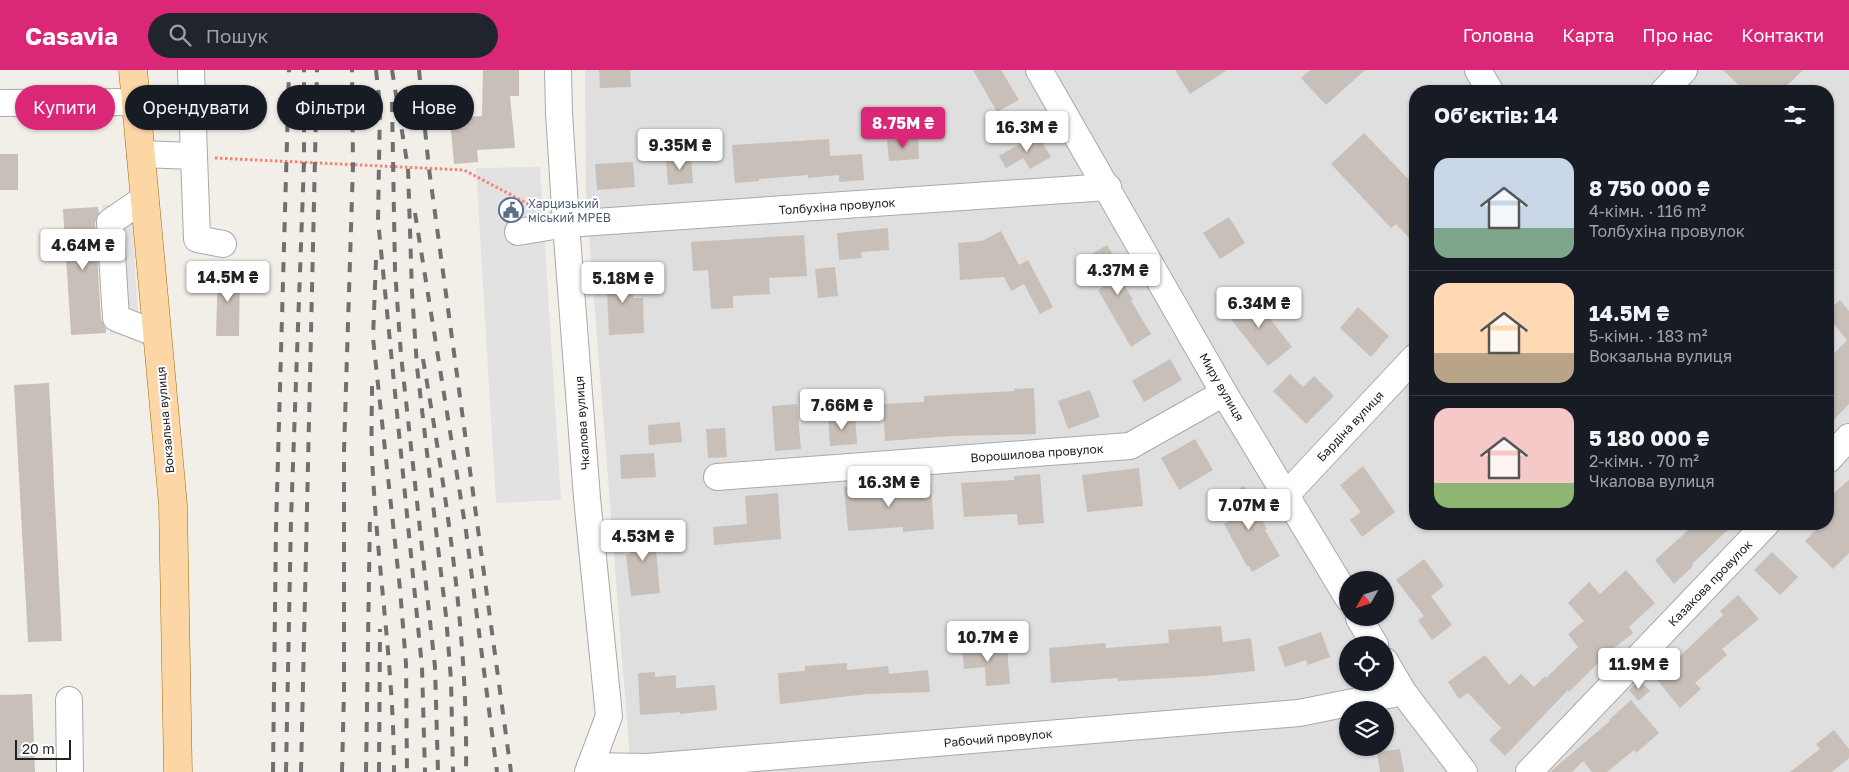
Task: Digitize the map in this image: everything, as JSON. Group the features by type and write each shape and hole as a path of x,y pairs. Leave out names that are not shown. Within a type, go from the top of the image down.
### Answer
{"main road":[{"name":"Вокзальна вулиця","path":"133,70 134,85"},
{"name":"Вокзальна вулиця","path":"138,130 172,505 178,772"}],"street":[{"path":"191,70 197,239 223,244"},
{"name":"Чкалова вулиця","path":"558,70 566,224 587,498 609,716 589,769"},
{"name":"Миру вулиця","path":"1040,70 1224,393 1339,583"},
{"path":"1478,70 1487,85"},
{"path":"1670,85 1684,70"},
{"path":"0,103 125,102"},
{"path":"140,154 194,156"},
{"name":"Толбухіна провулок","path":"518,232 566,224 1108,187"},
{"path":"144,198 110,222 116,318 157,334"},
{"name":"Бардіна вулиця","path":"1286,495 1409,363"},
{"name":"Ворошилова провулок","path":"717,477 1130,446 1224,393"},
{"path":"1834,453 1849,437"},
{"name":"Казакова провулок","path":"1529,772 1760,530"},
{"path":"1394,676 1404,692 1464,772"},
{"name":"Рабочий провулок","path":"589,769 647,767 1299,713 1404,692"},
{"path":"69,700 70,772"}],"path":[{"path":"194,156 464,170 566,224"}],"shaded area":[{"path":"585,70 1849,70 1849,772 631,772 586,196"},
{"path":"540,167 561,500 496,503 476,168"},
{"path":"131,203 139,333 110,335 102,205"}],"building":[{"path":"483,70 519,70 519,96 510,96 515,148 477,150 478,162 454,164 451,130 474,130 474,116 482,116"},
{"path":"599,70 630,70 631,87 600,88"},
{"path":"973,70 1001,70 1019,100 997,112"},
{"path":"1175,70 1227,70 1190,94"},
{"path":"1310,70 1365,70 1326,105 1301,78"},
{"path":"1723,70 1803,70 1787,85 1739,85"},
{"path":"1364,133 1409,180 1409,238 1396,224 1391,228 1331,164"},
{"path":"1037,134 1051,157 1030,169 1023,158 1006,168 999,156"},
{"path":"918,138 919,159 889,161 887,140"},
{"path":"829,139 830,156 862,154 864,180 839,182 839,175 808,178 808,175 735,183 732,145"},
{"path":"0,154 18,154 18,190 0,190"},
{"path":"691,157 693,183 668,185 666,159"},
{"path":"633,162 635,187 597,190 595,164"},
{"path":"98,207 99,213 95,223 101,319 106,333 71,335 63,209"},
{"path":"1229,217 1245,243 1220,259 1203,233"},
{"path":"888,228 889,250 861,252 862,258 839,260 837,233"},
{"path":"1001,231 1019,265 1028,260 1053,307 1040,314 1024,284 1011,291 1004,277 960,280 958,243 982,241"},
{"path":"804,235 807,276 769,278 770,294 733,296 733,308 711,309 708,270 693,271 691,242"},
{"path":"1107,245 1119,265 1115,268 1133,300 1131,301 1151,334 1131,347 1098,290 1104,286 1086,257"},
{"path":"835,267 838,296 818,298 815,269"},
{"path":"218,268 240,270 239,336 216,336"},
{"path":"631,270 633,298 643,298 644,333 609,335 607,291 603,292 602,272"},
{"path":"1250,293 1292,347 1268,366 1225,312"},
{"path":"1840,300 1849,311 1849,404 1834,420 1834,354 1847,340 1834,324 1834,306"},
{"path":"1358,307 1389,336 1371,357 1340,328"},
{"path":"1170,359 1182,380 1144,402 1132,381"},
{"path":"1290,374 1303,387 1314,376 1334,396 1306,424 1273,391"},
{"path":"49,383 62,641 28,642 14,385"},
{"path":"1034,388 1036,434 952,436 885,441 883,404 924,402 924,396 1015,391 1014,389"},
{"path":"1090,390 1100,417 1068,429 1058,401"},
{"path":"797,404 801,449 775,451 772,406"},
{"path":"855,415 857,444 830,446 828,417"},
{"path":"680,422 682,442 649,445 648,425"},
{"path":"725,428 727,457 708,458 706,429"},
{"path":"1195,439 1213,470 1179,490 1161,458"},
{"path":"654,453 656,477 621,479 620,455"},
{"path":"1363,466 1395,512 1362,537 1350,520 1361,512 1340,485"},
{"path":"1139,468 1143,506 1087,512 1082,475"},
{"path":"1040,474 1044,523 1018,525 1017,514 964,517 961,483 1014,480 1014,476"},
{"path":"1849,480 1849,553 1833,569 1805,541 1816,530 1834,530 1834,493"},
{"path":"873,485 873,490 931,485 934,529 903,532 903,527 848,531 844,487"},
{"path":"1244,486 1280,556 1252,572 1224,524 1234,518 1223,498"},
{"path":"778,493 781,539 714,545 713,527 747,524 745,496"},
{"path":"654,527 660,593 631,596 626,555 630,554 629,528"},
{"path":"1688,530 1728,530 1674,584 1655,560"},
{"path":"1772,552 1798,577 1780,595 1754,570"},
{"path":"1424,559 1444,586 1431,596 1452,625 1432,640 1418,620 1424,616 1396,580"},
{"path":"1626,570 1655,603 1629,627 1633,633 1608,653 1569,692 1568,690 1505,756 1489,740 1501,728 1468,693 1459,699 1448,682 1485,655 1509,685 1521,674 1534,687 1578,647 1568,634 1584,621 1568,603 1589,582 1600,594"},
{"path":"1738,595 1759,619 1722,649 1727,655 1695,683 1701,689 1680,708 1654,676 1675,658 1676,660 1723,615 1720,611"},
{"path":"1221,626 1223,642 1251,638 1255,671 1206,676 1118,681 1118,678 1051,683 1049,648 1105,643 1106,648 1169,643 1168,630"},
{"path":"1321,632 1330,657 1308,665 1306,660 1285,667 1278,647"},
{"path":"978,644 979,649 1007,647 1010,684 986,686 985,667 964,669 962,645"},
{"path":"847,663 847,670 888,666 889,674 928,670 930,692 868,694 780,704 778,673 805,671 805,666"},
{"path":"655,672 655,677 676,675 676,688 715,685 717,710 680,714 680,712 640,715 638,673"},
{"path":"1639,679 1650,691 1638,701 1629,690"},
{"path":"32,694 35,772 0,772 0,695"},
{"path":"1631,700 1659,733 1636,753 1634,750 1607,772 1592,772 1583,761 1572,772 1550,772 1610,721"},
{"path":"1834,730 1849,749 1849,758 1832,772 1790,772 1820,749 1816,744"},
{"path":"1400,749 1404,772 1380,772 1378,756 1394,756 1394,750"}],"railway":[{"path":"273,772 276,529 289,70"},
{"path":"286,772 291,519 304,162 304,70"},
{"path":"301,772 317,70"},
{"path":"342,772 344,451 353,165 352,70"},
{"path":"376,70 380,105 378,220 422,667 425,772"},
{"path":"392,70 408,168 412,292 417,367 446,616 451,680 453,772"},
{"path":"419,70 429,169 511,772"},
{"path":"392,102 395,270 401,355 435,667 438,772"},
{"path":"415,213 466,531 497,772"},
{"path":"376,260 373,338 400,589 406,664 407,772"},
{"path":"423,359 440,461 454,564 463,668 466,772"},
{"path":"372,386 374,494 391,692 394,772"},
{"path":"366,772 370,513"},
{"path":"379,772 380,629"}],"place":[{"name":"Харцизький міський МРЕВ","path":"511,210"}]}
